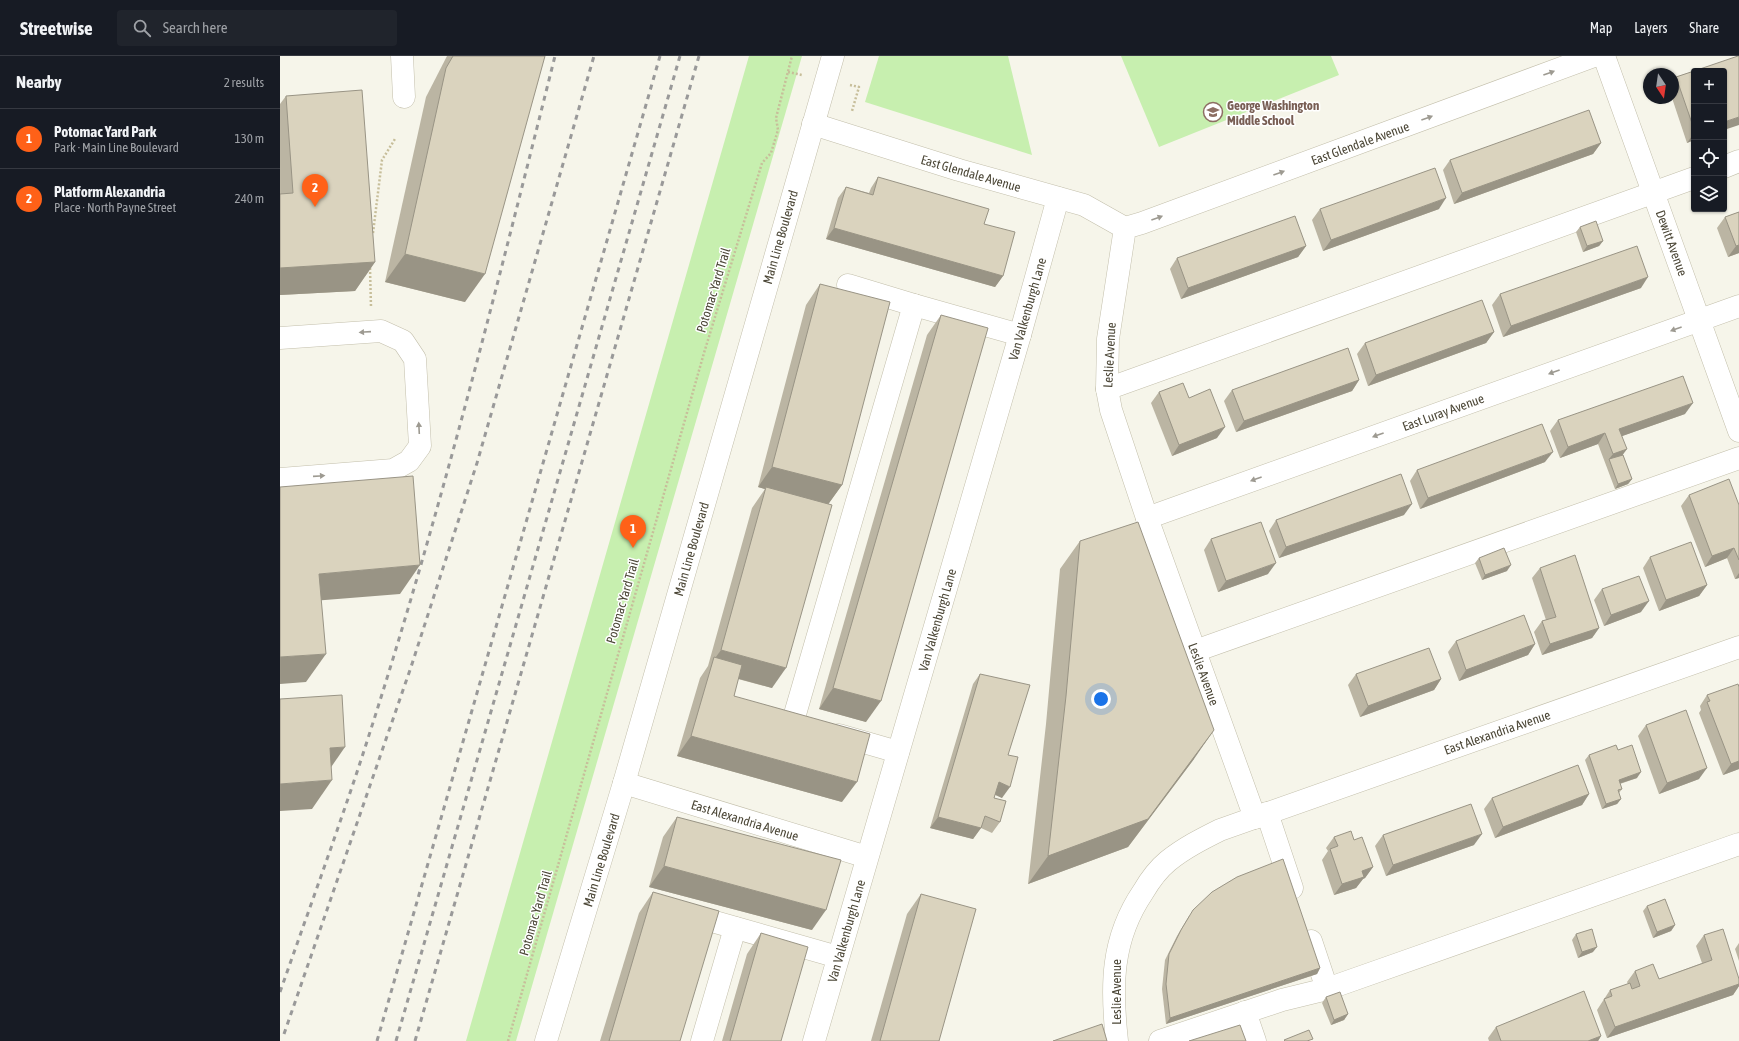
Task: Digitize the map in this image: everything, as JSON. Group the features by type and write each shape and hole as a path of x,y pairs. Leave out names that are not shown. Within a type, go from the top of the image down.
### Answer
{"street":[{"path":"402,56 404,97"},
{"name":"Main Line Boulevard","path":"546,1041 624,782 833,56"},
{"name":"East Glendale Avenue","path":"813,124 959,170 1084,205 1123,238 1156,218 1594,56"},
{"name":"Dewitt Avenue","path":"1604,56 1739,431"},
{"path":"1727,166 1739,161"},
{"path":"1106,389 1691,179"},
{"name":"Van Valkenburgh Lane","path":"814,1041 1020,335 1058,198"},
{"name":"Leslie Avenue","path":"1117,1041 1114,1015 1114,973 1116,953 1134,904 1155,874 1182,851 1220,830 1261,815 1195,651 1115,426 1106,389 1108,339 1123,238"},
{"path":"848,285 1020,335"},
{"path":"793,721 914,305"},
{"name":"East Luray Avenue","path":"1147,518 1739,306"},
{"path":"280,338 381,331 403,341 415,359 420,446 410,461 393,470 280,479"},
{"path":"1195,651 1739,458"},
{"name":"East Alexandria Avenue","path":"1261,815 1739,647"},
{"path":"770,715 898,752"},
{"name":"East Alexandria Avenue","path":"624,782 867,857"},
{"path":"1261,815 1302,916 1327,989"},
{"path":"1160,1041 1282,1000 1327,989 1739,844"},
{"path":"665,908 838,957"},
{"path":"702,1041 735,928"},
{"path":"1245,1012 1255,1041"}],"path":[{"name":"Potomac Yard Trail","path":"508,1041 704,353 762,163 771,153 778,130 776,118 792,56"},
{"path":"372,237 382,160 395,139"},
{"path":"370,265 371,307"}],"green space":[{"path":"749,56 802,56 516,1041 466,1041"},
{"path":"879,56 1008,56 1032,155 865,102"},
{"path":"1121,56 1331,56 1339,75 1159,147"}],"building":[{"path":"453,56 545,56 485,274 405,254 446,68"},
{"path":"1739,56 1739,117 1727,121 1727,68 1703,68"},
{"path":"1691,72 1691,120 1679,86 1679,76"},
{"path":"362,90 375,262 280,268 280,194 293,193 286,96"},
{"path":"1589,110 1601,143 1462,193 1450,160"},
{"path":"1435,168 1446,198 1331,240 1320,209"},
{"path":"878,177 989,209 984,224 1015,232 1003,276 834,228 846,187 873,195"},
{"path":"1739,212 1739,245 1736,246 1725,217"},
{"path":"1295,216 1306,246 1188,288 1177,258"},
{"path":"1596,221 1603,241 1587,246 1580,227"},
{"path":"1637,246 1648,277 1511,326 1500,294"},
{"path":"820,284 890,302 842,485 772,467"},
{"path":"1482,300 1494,332 1376,375 1365,343"},
{"path":"941,315 988,328 881,701 833,688"},
{"path":"1348,348 1359,380 1244,421 1232,390"},
{"path":"1683,376 1693,403 1619,429 1627,449 1613,454 1605,433 1568,447 1558,420"},
{"path":"1183,383 1189,398 1210,389 1225,427 1179,445 1159,392"},
{"path":"1542,424 1553,452 1428,498 1417,470"},
{"path":"1623,455 1632,479 1618,484 1609,459"},
{"path":"1401,474 1412,504 1286,547 1276,520"},
{"path":"413,476 420,565 319,574 326,654 280,657 280,487"},
{"path":"1729,479 1739,505 1739,560 1734,548 1712,556 1689,495"},
{"path":"766,487 832,505 786,668 721,650"},
{"path":"1138,522 1214,730 1148,819 1048,856 1066,696 1080,541"},
{"path":"1261,522 1276,563 1226,581 1211,539"},
{"path":"1691,542 1707,585 1666,600 1650,557"},
{"path":"1504,548 1511,565 1485,575 1479,558"},
{"path":"1575,555 1599,628 1550,644 1542,621 1556,617 1540,568"},
{"path":"1639,576 1649,601 1611,615 1602,589"},
{"path":"1524,615 1535,644 1466,670 1456,641"},
{"path":"1429,648 1441,679 1368,706 1356,674"},
{"path":"714,657 742,665 734,696 870,734 857,782 691,736"},
{"path":"980,674 1030,685 1008,755 1018,757 1010,787 999,782 994,798 1006,801 1000,822 985,816 981,828 938,817"},
{"path":"1738,684 1739,761 1731,764 1707,702 1710,701 1707,695"},
{"path":"342,695 345,747 330,748 332,780 280,784 280,699"},
{"path":"1686,710 1707,768 1667,783 1646,725"},
{"path":"1616,745 1618,750 1632,745 1641,772 1619,780 1622,789 1618,790 1621,799 1606,804 1589,755"},
{"path":"1578,765 1589,794 1503,827 1492,798"},
{"path":"1471,804 1482,834 1393,865 1383,835"},
{"path":"677,817 841,860 826,910 664,866"},
{"path":"1351,831 1354,840 1362,837 1373,867 1362,871 1364,877 1342,884 1330,849 1338,846 1334,837"},
{"path":"1283,859 1320,968 1170,1018 1166,984 1169,954 1193,910 1212,892 1237,877"},
{"path":"653,892 719,911 680,1041 609,1041"},
{"path":"921,894 976,909 939,1041 880,1041"},
{"path":"1665,899 1675,925 1657,932 1647,906"},
{"path":"1592,929 1597,947 1582,952 1576,934"},
{"path":"1723,929 1739,979 1739,984 1615,1027 1604,999 1612,996 1610,990 1630,983 1632,989 1640,986 1635,971 1653,964 1659,979 1712,960 1704,935"},
{"path":"761,933 808,947 781,1041 730,1041"},
{"path":"1584,991 1601,1036 1588,1041 1501,1041 1496,1027"},
{"path":"1340,992 1348,1014 1334,1020 1326,997"},
{"path":"1102,1024 1107,1041 1053,1041"},
{"path":"1240,1025 1246,1041 1189,1041"},
{"path":"1309,1030 1313,1039 1307,1041 1284,1040"}],"railway":[{"path":"280,992 358,769 413,592 487,325 555,56"},
{"path":"284,1034 411,667 477,463 594,56"},
{"path":"377,1041 660,56"},
{"path":"396,1041 680,56"},
{"path":"415,1041 699,56"}],"place":[{"name":"George Washington Middle School","path":"1213,112"},
{"name":"Platform Alexandria","path":"315,207"},
{"name":"Potomac Yard Park","path":"633,548"}]}
